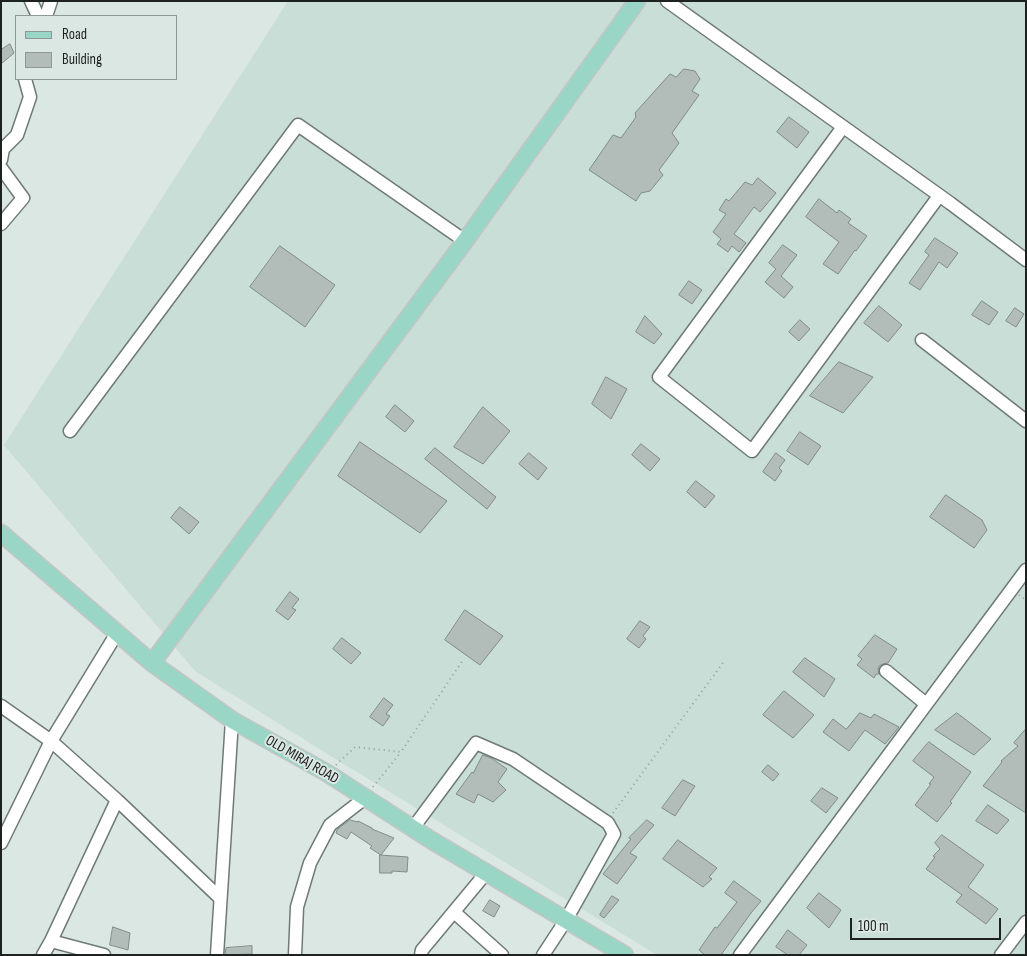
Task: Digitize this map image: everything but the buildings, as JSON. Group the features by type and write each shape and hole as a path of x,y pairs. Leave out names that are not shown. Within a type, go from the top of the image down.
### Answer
{"main road":[{"path":"152,663 465,241 637,1"},
{"name":"OLD MIRAJ ROAD","path":"1,533 152,663 232,720 327,773 486,873 625,955"}],"street":[{"path":"31,1 38,15"},
{"path":"46,15 51,1"},
{"path":"667,1 939,196 1024,254"},
{"path":"1,160 3,149 17,135 30,97 25,80"},
{"path":"70,431 298,124 465,241"},
{"path":"843,127 659,377 752,451 939,196"},
{"path":"1,168 23,198 1,224"},
{"path":"922,340 1026,421"},
{"path":"740,955 1026,570"},
{"path":"1,843 50,741 117,633"},
{"path":"886,672 926,704"},
{"path":"1,706 50,741 118,800 220,898"},
{"path":"217,955 232,720"},
{"path":"413,828 476,743 513,759 608,823 614,834 566,920 543,955"},
{"path":"295,955 297,908 310,863 330,825 365,798"},
{"path":"43,955 118,800"},
{"path":"421,955 422,950 486,873"},
{"path":"454,912 502,955"},
{"path":"1001,955 1026,922"},
{"path":"51,941 86,952 104,955"}],"path":[{"path":"365,798 401,752 463,660"},
{"path":"610,818 725,660"},
{"path":"327,773 355,747 401,752"}],"shaded area":[{"path":"288,1 1026,1 1026,955 657,955 195,671 4,445"}]}
